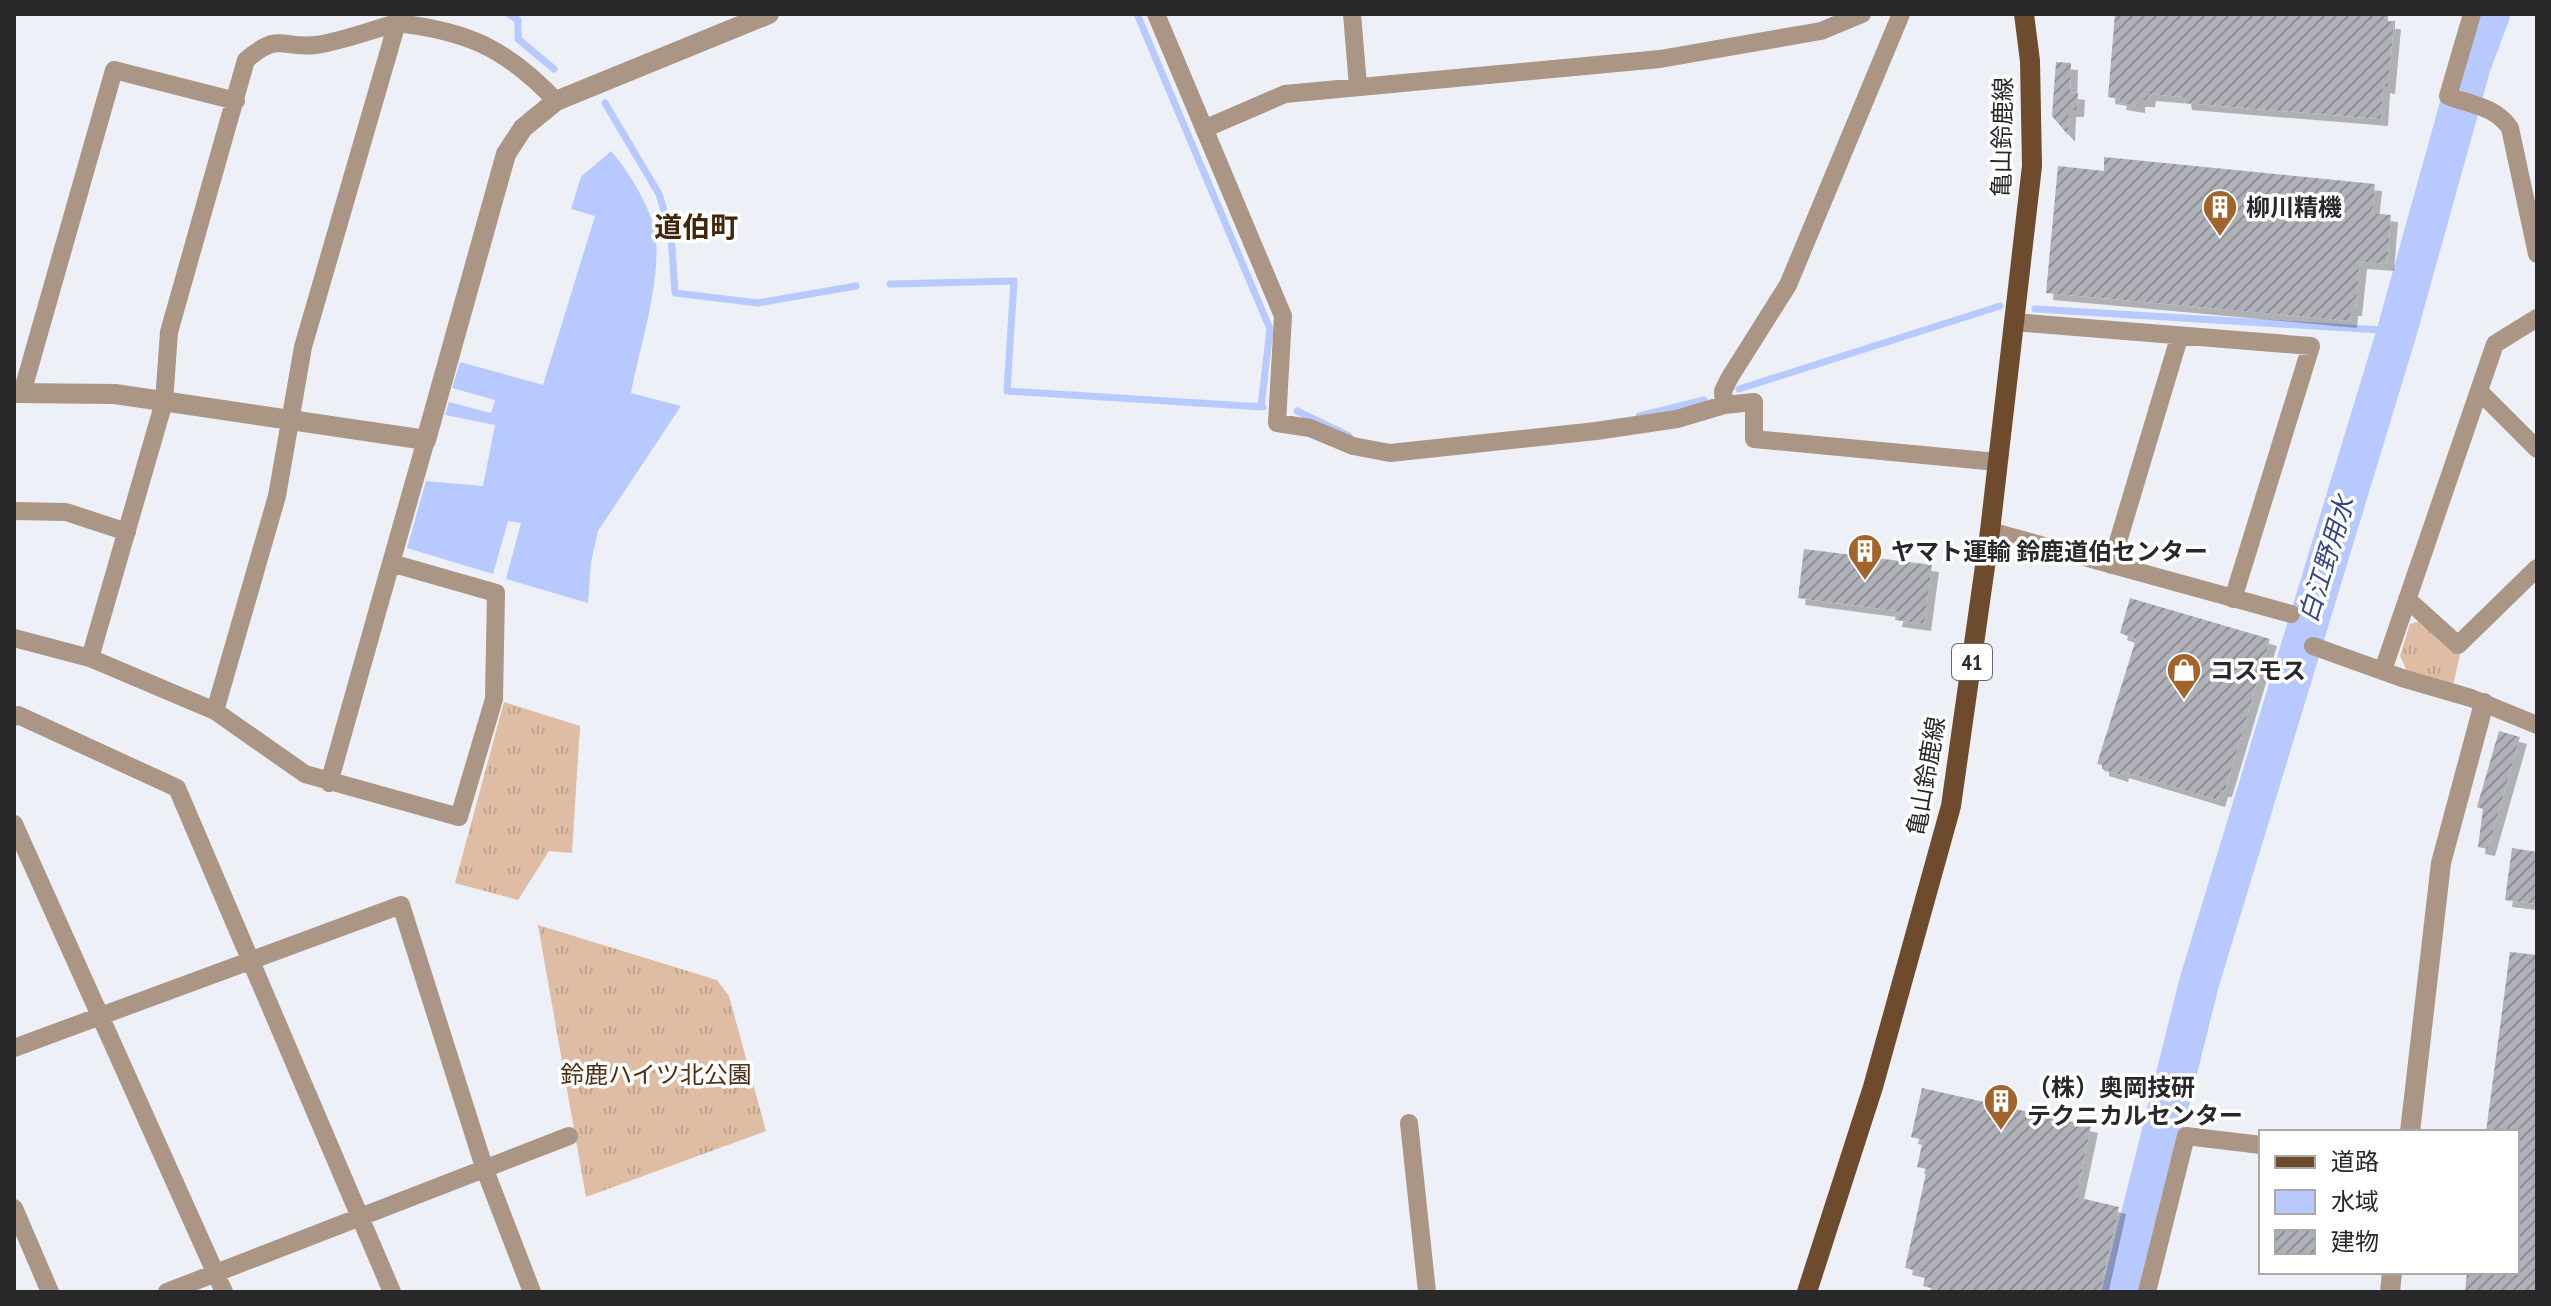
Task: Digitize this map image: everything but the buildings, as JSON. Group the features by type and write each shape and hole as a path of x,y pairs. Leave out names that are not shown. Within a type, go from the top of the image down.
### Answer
{"main road":[{"name":"亀山鈴鹿線","path":"1807,1292 1873,1087 1951,806 1990,531 2032,166 2030,61 2024,14"}],"street":[{"path":"329,783 506,154 523,128 556,101 769,14"},
{"path":"1156,14 1283,316 1277,423 1310,428 1353,446 1390,453 1596,431 1677,419 1724,405 1754,402 1754,439 1997,462"},
{"path":"1352,14 1358,86"},
{"path":"1204,129 1285,94 1660,59 1821,31 1862,14"},
{"path":"1724,405 1723,391 1730,377 1788,285 1901,14"},
{"path":"2472,14 2448,96 2503,117 2510,128 2537,254"},
{"path":"90,658 164,402 169,332 246,60 260,47 277,41 315,45 397,23 445,29 484,42 539,82 556,101"},
{"path":"215,711 277,496 303,347 397,23"},
{"path":"236,101 114,70 18,393 115,394 426,440"},
{"path":"2383,670 2495,344 2537,318"},
{"path":"2014,322 2179,338 2311,346 2233,599"},
{"path":"2111,565 2179,338"},
{"path":"2480,392 2537,449"},
{"path":"14,511 66,512 127,532"},
{"path":"1990,531 2291,614"},
{"path":"14,638 90,658 215,711 305,774 459,817 494,699 496,593 391,563"},
{"path":"2407,599 2458,645 2537,568"},
{"path":"2313,646 2484,703 2537,725"},
{"path":"2410,1130 2441,863 2484,703"},
{"path":"14,717 18,715 177,788 392,1292"},
{"path":"14,824 224,1292"},
{"path":"14,1048 401,905 485,1170 532,1292"},
{"path":"1409,1123 1427,1292"},
{"path":"167,1292 569,1136"},
{"path":"2147,1292 2186,1136 2259,1145"},
{"path":"14,1208 50,1292"}],"green space":[{"path":"2423,620 2460,655 2453,685 2408,673 2400,656 2410,624"},
{"path":"504,702 580,726 572,853 549,851 518,900 455,883"},
{"name":"鈴鹿ハイツ北公園","path":"538,925 717,980 729,996 766,1131 586,1197"}],"water":[{"path":"611,151 639,192 651,216 656,238 652,296 631,393 681,406 598,531 591,562 588,603 506,579 521,523 508,521 493,574 407,548 426,481 483,486 495,425 445,415 449,402 491,413 495,400 452,388 460,362 543,385 595,216 571,209 581,177"}],"waterway":[{"path":"509,14 518,20 518,39 554,69"},
{"path":"1137,14 1270,329 1261,407"},
{"name":"白江野用水","path":"2122,1292 2199,983 2397,331 2471,65 2490,14"},
{"path":"605,103 659,194 671,234 675,293 758,303 856,286"},
{"path":"890,284 1014,281 1007,391 1263,407"},
{"path":"1739,389 2000,306"},
{"path":"2035,309 2397,331"},
{"path":"1639,416 1704,400"},
{"path":"1297,411 1349,436"}],"place":[{"name":"柳川精機","path":"2220,238"},
{"name":"ヤマト運輸 鈴鹿道伯センター","path":"1865,582"},
{"name":"コスモス","path":"2184,701"},
{"name":"（株）奥岡技研 テクニカルセンター","path":"2001,1132"}],"district":[{"name":"道伯町","path":"696,226"}]}
